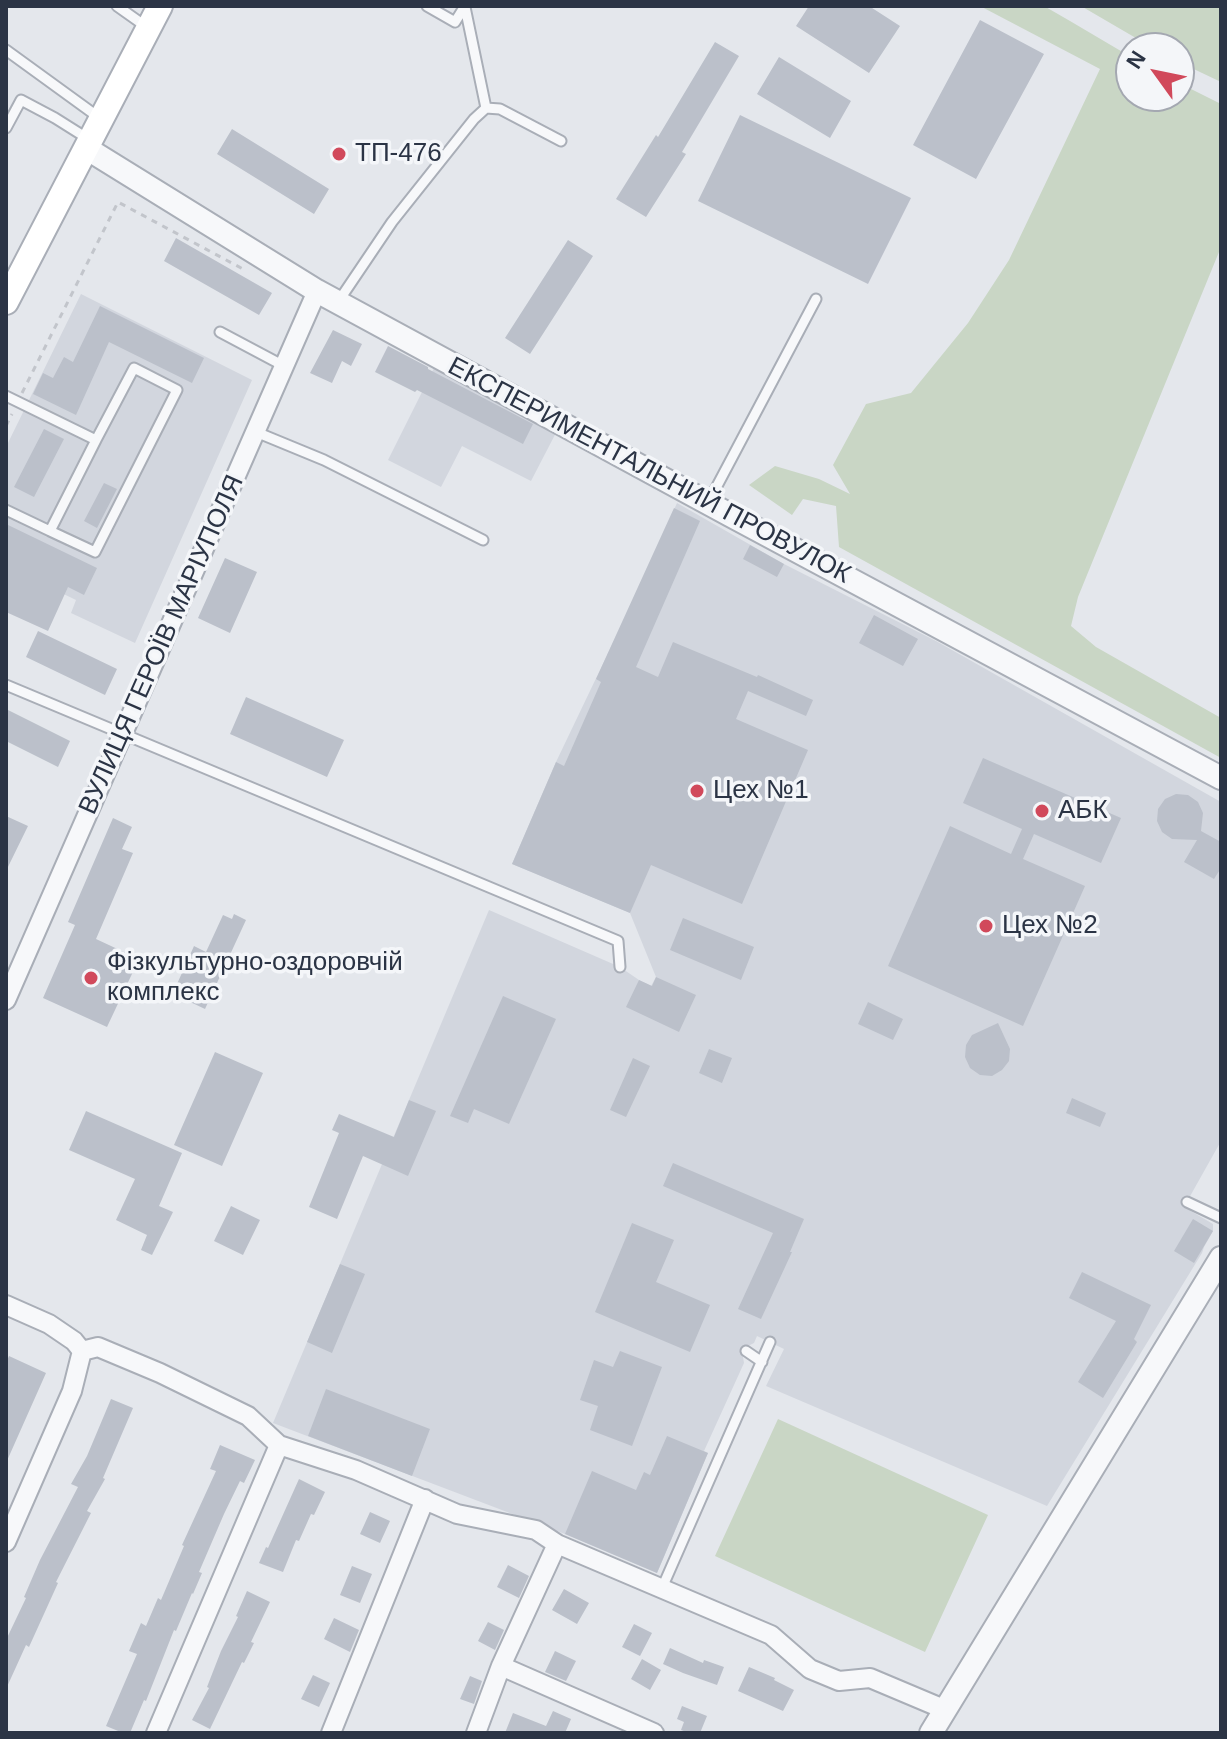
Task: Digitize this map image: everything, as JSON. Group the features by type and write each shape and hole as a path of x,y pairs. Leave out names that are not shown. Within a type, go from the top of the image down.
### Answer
{"main road":[{"path":"9,291 160,6"}],"street":[{"name":"ЕКСПЕРИМЕНТАЛЬНИЙ ПРОВУЛОК","path":"86,148 317,291 708,503 727,522 1221,778"},
{"name":"ВУЛИЦЯ ГЕРОЇВ МАРІУПОЛЯ","path":"6,999 317,291"},
{"path":"931,1733 1221,1258"},
{"path":"6,1305 49,1324 74,1341 82,1351"},
{"path":"82,1351 98,1347 160,1373 248,1416 279,1445 356,1470 457,1514 536,1530 557,1544 771,1635 810,1669 839,1681 870,1678 946,1710"},
{"path":"6,1542 72,1391 82,1351"},
{"path":"156,1733 279,1445"},
{"path":"331,1733 425,1499"},
{"path":"476,1733 501,1666 557,1544"},
{"path":"501,1666 654,1733"}],"lane":[{"path":"117,6 148,28"},
{"path":"427,6 455,22 465,6"},
{"path":"465,6 486,108"},
{"path":"6,50 101,119"},
{"path":"6,128 21,100 82,135 86,148"},
{"path":"338,302 392,222 486,108 500,109 561,141"},
{"path":"708,503 816,299"},
{"path":"220,332 284,366"},
{"path":"6,510 50,531 95,552 177,390 134,368 50,531"},
{"path":"6,396 96,440"},
{"path":"256,432 324,460 483,540"},
{"path":"6,685 618,941 620,967"},
{"path":"1187,1202 1221,1218"},
{"path":"662,1588 770,1342"},
{"path":"746,1351 762,1362"}],"path":[{"path":"6,426 118,202 242,268"}],"shaded area":[{"path":"81,294 252,380 135,643 71,613 76,600 6,566 6,447"},
{"path":"437,362 560,425 531,481 462,446 441,487 388,460"},
{"path":"677,503 784,564 936,641 1221,802 1221,1141 1184,1207 1213,1224 1213,1231 1047,1506 766,1386 784,1349 757,1336 743,1357 744,1363 704,1451 708,1453 657,1573 565,1534 273,1423 489,910 620,967 651,986 656,977 630,913 512,864"}],"green space":[{"path":"980,6 1044,6 1115,48 1115,112 1195,112 1195,91 1221,104 1221,247 1078,597 1071,626 1096,647 1221,718 1221,758 839,547 836,506 803,499 792,515 749,485 775,466 819,479 850,494 833,465 866,404 911,393 968,323 1009,260 1100,69"},
{"path":"1081,6 1221,6 1221,82 1195,70 1195,32 1126,32"},
{"path":"778,1419 988,1515 925,1652 715,1556"}],"building":[{"path":"809,6 869,6 900,26 869,73 796,26"},
{"path":"980,20 1044,54 976,179 913,145"},
{"path":"715,42 739,56 682,152 686,154 646,217 616,199 656,135 658,137"},
{"path":"779,57 851,101 830,138 757,94"},
{"path":"740,115 911,198 868,284 698,201"},
{"path":"232,129 329,189 314,214 217,154"},
{"path":"176,238 272,293 259,315 164,261"},
{"path":"568,240 593,256 530,354 505,338"},
{"path":"100,306 204,358 192,383 109,342 76,415 33,394 43,373 53,378 64,357 73,362"},
{"path":"333,330 362,344 351,366 342,361 332,383 310,373"},
{"path":"388,346 533,424 523,444 375,372"},
{"path":"44,429 64,439 34,497 14,487"},
{"path":"104,483 117,489 97,528 84,521"},
{"path":"674,508 700,521 636,667 658,677 673,642 813,700 806,716 748,691 736,719 808,750 742,904 651,865 630,913 512,864 556,762 564,766 601,682 596,679"},
{"path":"6,524 97,568 84,595 68,587 48,631 6,612"},
{"path":"750,545 784,564 777,577 743,559"},
{"path":"225,558 257,572 230,633 198,618"},
{"path":"874,615 918,639 903,666 859,643"},
{"path":"38,631 117,669 105,695 26,657"},
{"path":"246,697 344,740 327,777 230,734"},
{"path":"6,709 70,741 58,767 6,741"},
{"name":"Цех №2","path":"983,758 1121,818 1101,863 1034,834 1023,859 1085,886 1023,1026 888,966 950,826 1011,854 1022,829 963,803"},
{"path":"1176,794 1188,795 1198,802 1203,813 1201,831 1221,842 1221,868 1214,879 1184,862 1197,840 1172,839 1162,832 1157,821 1158,809 1165,799"},
{"path":"6,816 28,826 6,871"},
{"name":"Фізкультурно-оздоровчій комплекс","path":"113,818 132,827 122,849 133,853 96,939 139,959 107,1027 43,998 75,925 68,922"},
{"path":"234,914 246,920 205,1009 186,1000 190,991 177,984 194,946 206,952 223,915 232,919"},
{"path":"683,918 754,947 741,980 670,950"},
{"path":"656,977 696,995 679,1032 626,1007 639,980 652,986"},
{"path":"503,996 556,1019 509,1124 474,1109 468,1123 450,1116"},
{"path":"868,1002 903,1019 893,1040 858,1024"},
{"path":"998,1023 1010,1049 1009,1061 992,1076 980,1075 970,1068 965,1057 966,1045 972,1035"},
{"path":"709,1049 732,1058 722,1083 699,1073"},
{"path":"215,1052 263,1073 222,1166 174,1145"},
{"path":"633,1058 650,1066 626,1117 610,1110"},
{"path":"1072,1098 1106,1113 1100,1127 1066,1113"},
{"path":"409,1100 436,1111 408,1176 363,1156 337,1219 309,1207 339,1133 332,1130 339,1114 394,1137"},
{"path":"86,1111 182,1153 159,1206 173,1212 152,1255 141,1250 147,1235 116,1220 135,1179 69,1150"},
{"path":"673,1163 804,1219 761,1319 738,1309 773,1233 663,1186"},
{"path":"231,1206 260,1220 243,1255 214,1241"},
{"path":"1193,1219 1213,1231 1194,1263 1174,1251"},
{"path":"632,1223 674,1240 656,1282 710,1305 690,1352 595,1312"},
{"path":"340,1264 365,1274 332,1353 307,1342"},
{"path":"1082,1272 1151,1305 1134,1339 1137,1342 1103,1398 1078,1382 1116,1321 1069,1298"},
{"path":"620,1351 662,1367 632,1446 590,1430 598,1406 580,1400 594,1360 613,1367"},
{"path":"9,1356 46,1373 6,1463 6,1363"},
{"path":"326,1389 430,1429 412,1476 308,1436"},
{"path":"111,1399 133,1408 105,1479 87,1511 91,1513 56,1582 29,1647 26,1645 6,1689 6,1640 40,1560 78,1487 71,1484 87,1456"},
{"path":"667,1436 708,1453 657,1573 565,1534 592,1471 636,1490 644,1472 650,1475"},
{"path":"220,1445 255,1460 244,1483 240,1481 224,1514 199,1572 202,1573 174,1630 146,1701 130,1733 123,1733 106,1726 137,1654 129,1651 141,1623 146,1626 158,1598 161,1600 216,1471 210,1469"},
{"path":"299,1479 325,1492 299,1541 296,1540 283,1572 259,1563"},
{"path":"370,1512 390,1521 380,1543 360,1534"},
{"path":"508,1565 529,1576 519,1598 497,1587"},
{"path":"352,1566 372,1574 360,1603 340,1595"},
{"path":"564,1589 589,1603 577,1624 552,1610"},
{"path":"247,1591 270,1602 251,1642 254,1643 210,1729 192,1720 209,1688"},
{"path":"334,1618 359,1630 350,1652 324,1639"},
{"path":"488,1622 504,1630 495,1650 478,1641"},
{"path":"634,1624 652,1633 640,1656 622,1647"},
{"path":"670,1648 703,1663 704,1660 724,1667 717,1685 663,1664"},
{"path":"555,1651 576,1661 566,1681 545,1672"},
{"path":"642,1659 661,1670 650,1690 631,1679"},
{"path":"749,1667 794,1690 783,1711 738,1691"},
{"path":"313,1675 330,1683 319,1707 301,1699"},
{"path":"470,1676 482,1681 474,1704 460,1699"},
{"path":"682,1706 707,1716 700,1733 681,1730 684,1722 677,1719"},
{"path":"553,1711 571,1719 565,1733 505,1733 513,1713 546,1726"}],"place":[{"name":"ТП-476","path":"339,154"},
{"name":"Цех №1","path":"697,791"},
{"name":"АБК","path":"1042,811"},
{"name":"Цех №2","path":"986,926"},
{"name":"Фізкультурно-оздоровчій комплекс","path":"91,978"}]}
